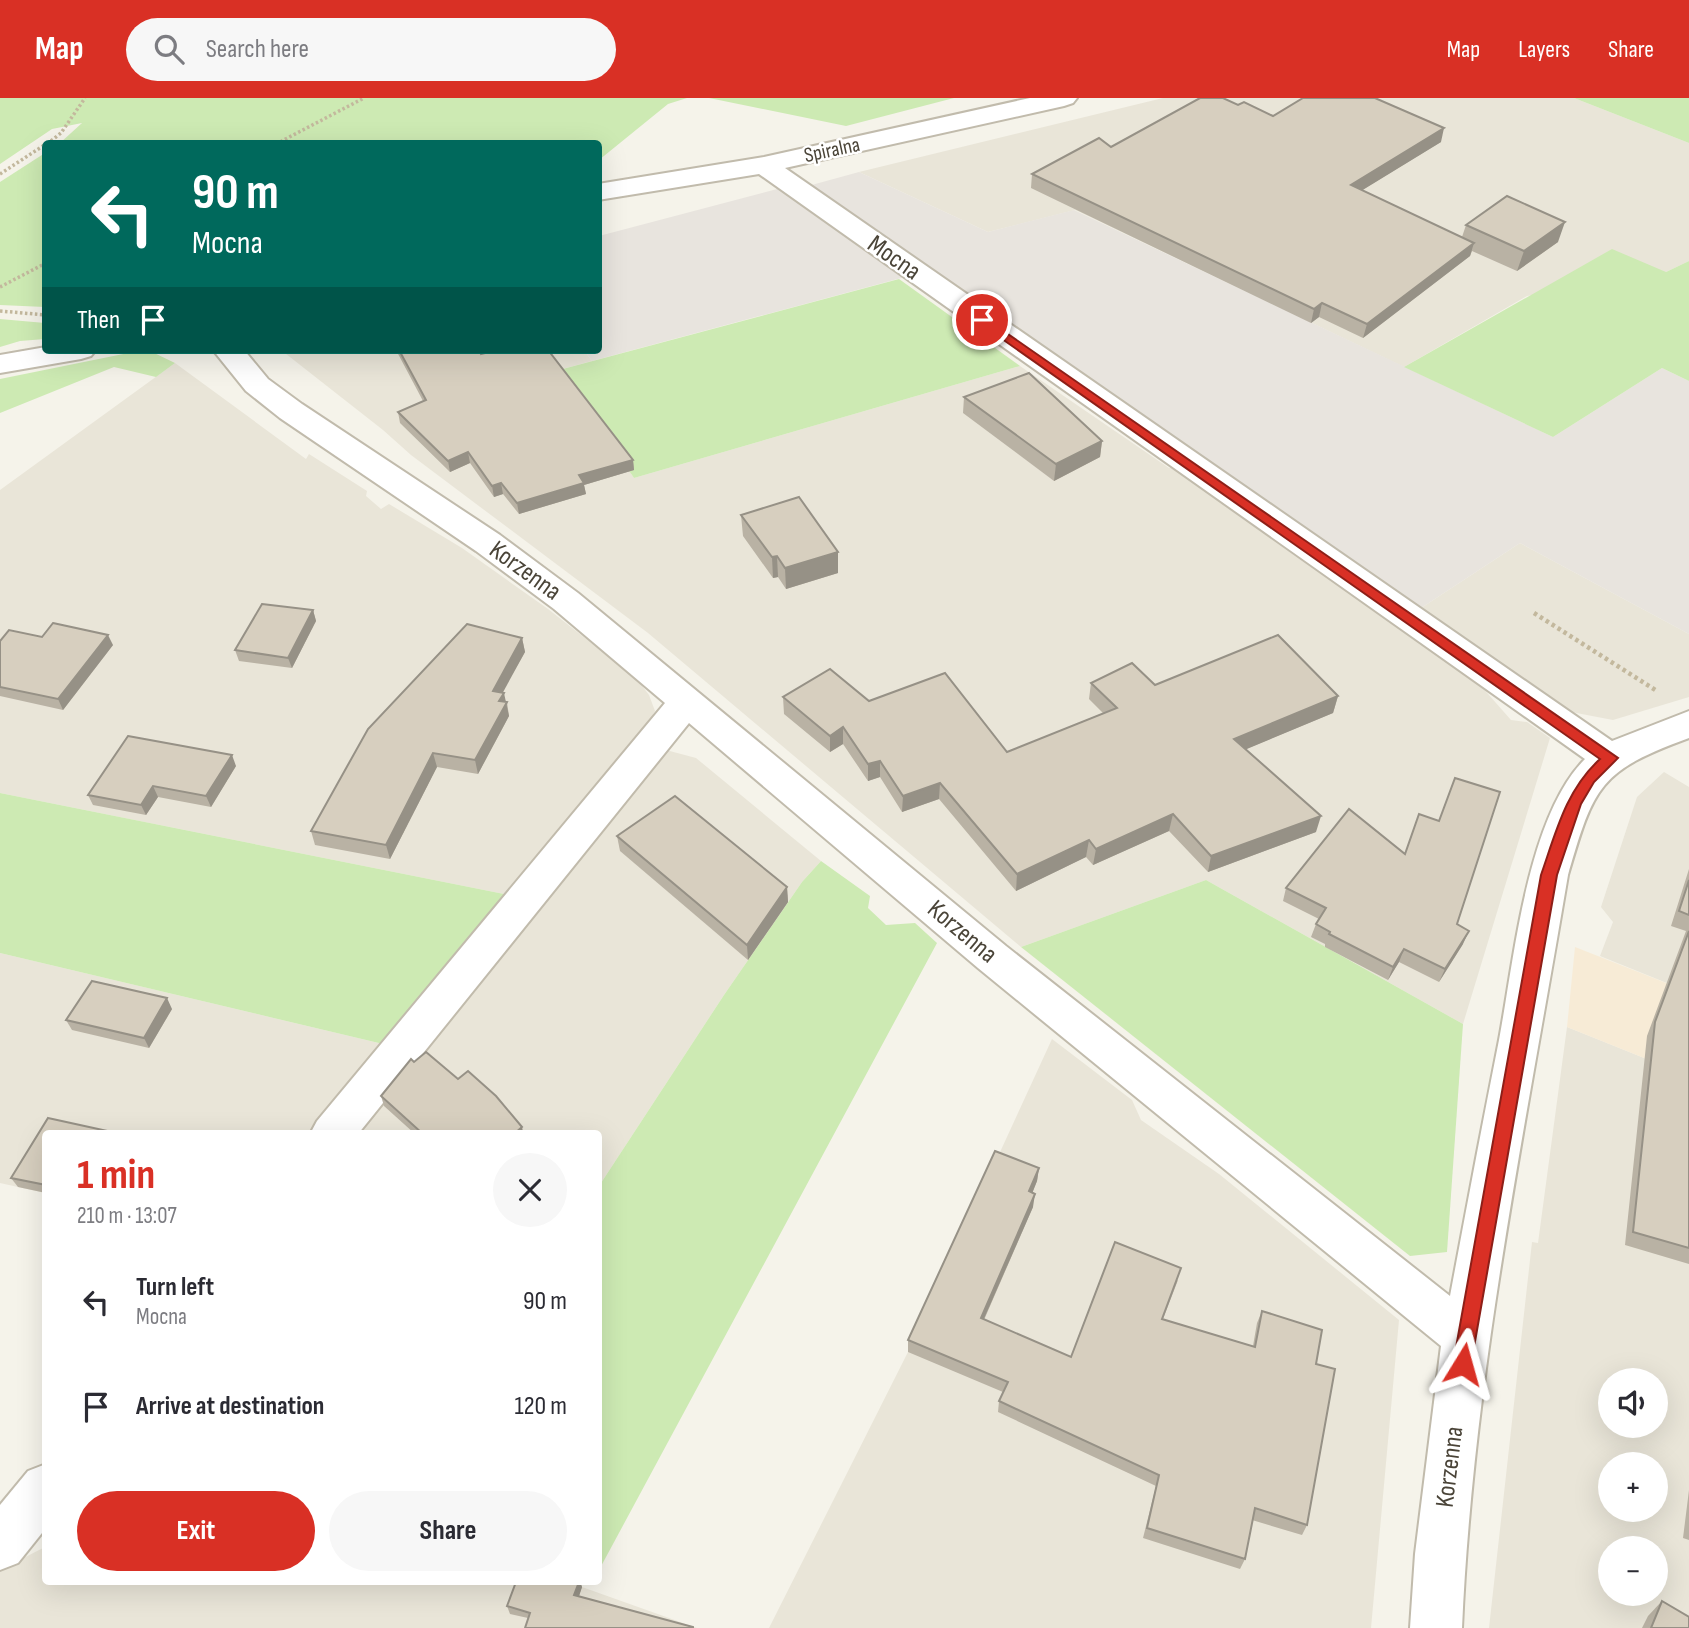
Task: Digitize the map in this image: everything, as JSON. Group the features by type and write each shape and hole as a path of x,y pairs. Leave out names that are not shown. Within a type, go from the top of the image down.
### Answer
{"street":[{"name":"Spiralna","path":"602,191 764,165 1065,98"},
{"name":"Mocna","path":"764,165 803,195 1611,758"},
{"path":"0,364 58,354"},
{"name":"Korzenna","path":"231,354 257,385 291,411 488,543 566,601 992,957 1466,1337 1440,1554 1436,1628"},
{"path":"335,1130 687,701"},
{"path":"1466,1337 1549,875 1573,803 1588,778 1611,758 1651,738 1689,724"},
{"path":"0,1545 42,1493"}],"path":[{"path":"51,140 61,133 85,98"},
{"path":"284,140 364,98"},
{"path":"0,174 42,147"},
{"path":"0,287 42,265"},
{"path":"0,311 42,315"},
{"path":"1534,613 1662,694"}],"shaded area":[{"path":"1163,98 1574,98 1689,143 1689,261 1666,272 1527,296 1404,367 1075,210 988,232 859,172"},
{"path":"859,172 988,232 1074,210 1553,437 1662,368 1689,381 1689,634 1520,543 1418,610 808,186"},
{"path":"781,188 905,277 592,361 587,354 602,354 602,235"},
{"path":"286,354 587,354 592,361 559,370 634,478 1020,366 1169,468 1177,466 1481,686 1511,720 1527,722 1550,738 1463,1024 1206,880 1021,947 648,633 411,455"},
{"path":"175,363 306,459 309,454 367,491 366,496 381,509 389,504 462,548 548,609 636,678 649,695 655,711 642,735 509,895 0,793 0,490"},
{"path":"1520,543 1689,634 1689,697 1613,720 1566,711 1418,610"},
{"path":"666,750 696,758 821,861 802,882 724,995 602,1181 602,1130 351,1130"},
{"path":"1664,772 1689,787 1689,992 1600,956 1613,922 1601,907 1637,797"},
{"path":"1575,947 1689,992 1689,1076 1567,1027"},
{"path":"0,953 383,1044 315,1130 42,1130 42,1192 0,1183"},
{"path":"1567,1027 1689,1076 1689,1628 1489,1628 1532,1242 1538,1243"},
{"path":"1052,1039 1132,1100 1141,1120 1219,1174 1399,1320 1371,1628 769,1628 908,1352"},
{"path":"42,1549 42,1585 576,1585 697,1628 0,1628 0,1570"}],"green space":[{"path":"0,98 687,98 668,104 602,158 602,140 63,140 82,123 52,129 0,164"},
{"path":"709,98 954,98 846,126"},
{"path":"1574,98 1689,98 1689,143"},
{"path":"42,155 42,307 0,305 0,182"},
{"path":"1612,249 1666,272 1689,261 1689,381 1662,368 1553,437 1404,367"},
{"path":"899,279 1020,366 634,478 559,370"},
{"path":"0,319 42,323 42,339 20,341 0,347"},
{"path":"123,354 156,354 175,363 156,377 114,367 0,413 0,379"},
{"path":"0,793 509,895 383,1044 0,953"},
{"path":"821,861 870,896 868,908 886,925 915,923 937,943 602,1564 602,1181 802,882"},
{"path":"1206,880 1463,1024 1447,1252 1410,1256 1021,947"}],"building":[{"path":"1200,98 1223,98 1238,105 1244,102 1273,116 1303,98 1375,98 1444,128 1351,185 1474,243 1367,324 1322,303 1314,309 1032,174 1099,138 1111,147"},
{"path":"1507,196 1565,222 1524,251 1466,225"},
{"path":"401,354 551,354 633,460 579,475 584,483 517,503 501,483 492,486 468,452 448,461 398,412 426,400"},
{"path":"1029,373 1102,441 1056,464 964,397"},
{"path":"799,497 838,552 785,568 777,556 772,557 741,515"},
{"path":"262,604 313,610 288,658 235,650"},
{"path":"53,623 108,635 58,699 0,687 0,641 9,630 42,637"},
{"path":"467,624 522,638 493,691 504,693 499,701 507,702 475,760 433,753 386,845 311,831 368,729"},
{"path":"1278,635 1338,696 1234,739 1321,816 1211,856 1173,814 1096,849 1089,840 1017,874 940,783 903,796 880,761 868,764 843,727 830,736 783,697 830,669 869,701 945,673 1007,752 1117,708 1091,683 1132,663 1155,685"},
{"path":"128,736 232,755 206,796 153,786 141,805 88,795"},
{"path":"1455,778 1500,792 1457,924 1469,931 1445,969 1404,949 1393,967 1329,934 1330,932 1316,924 1326,908 1286,888 1349,809 1405,854 1419,814 1439,821"},
{"path":"675,796 787,887 747,945 617,836"},
{"path":"1689,880 1689,915 1679,911"},
{"path":"1689,931 1689,1248 1633,1232 1655,1022"},
{"path":"92,981 167,998 144,1038 66,1020"},
{"path":"426,1052 458,1079 468,1071 496,1096 522,1127 519,1130 419,1130 381,1096 411,1059 414,1062"},
{"path":"48,1118 103,1130 42,1130 42,1184 11,1178"},
{"path":"995,1151 1039,1168 1029,1191 1035,1194 981,1318 1071,1357 1115,1242 1181,1268 1162,1319 1255,1347 1262,1311 1322,1330 1316,1364 1335,1369 1307,1525 1255,1508 1245,1559 1147,1528 1159,1475 999,1401 1008,1382 908,1340"},
{"path":"515,1585 578,1585 574,1595 693,1628 525,1628 530,1613 507,1606"},
{"path":"1668,1605 1689,1617 1689,1628 1651,1628 1660,1606"}],"route":[{"path":"982,320 1611,758 1588,778 1573,803 1549,875 1463,1364"}]}
